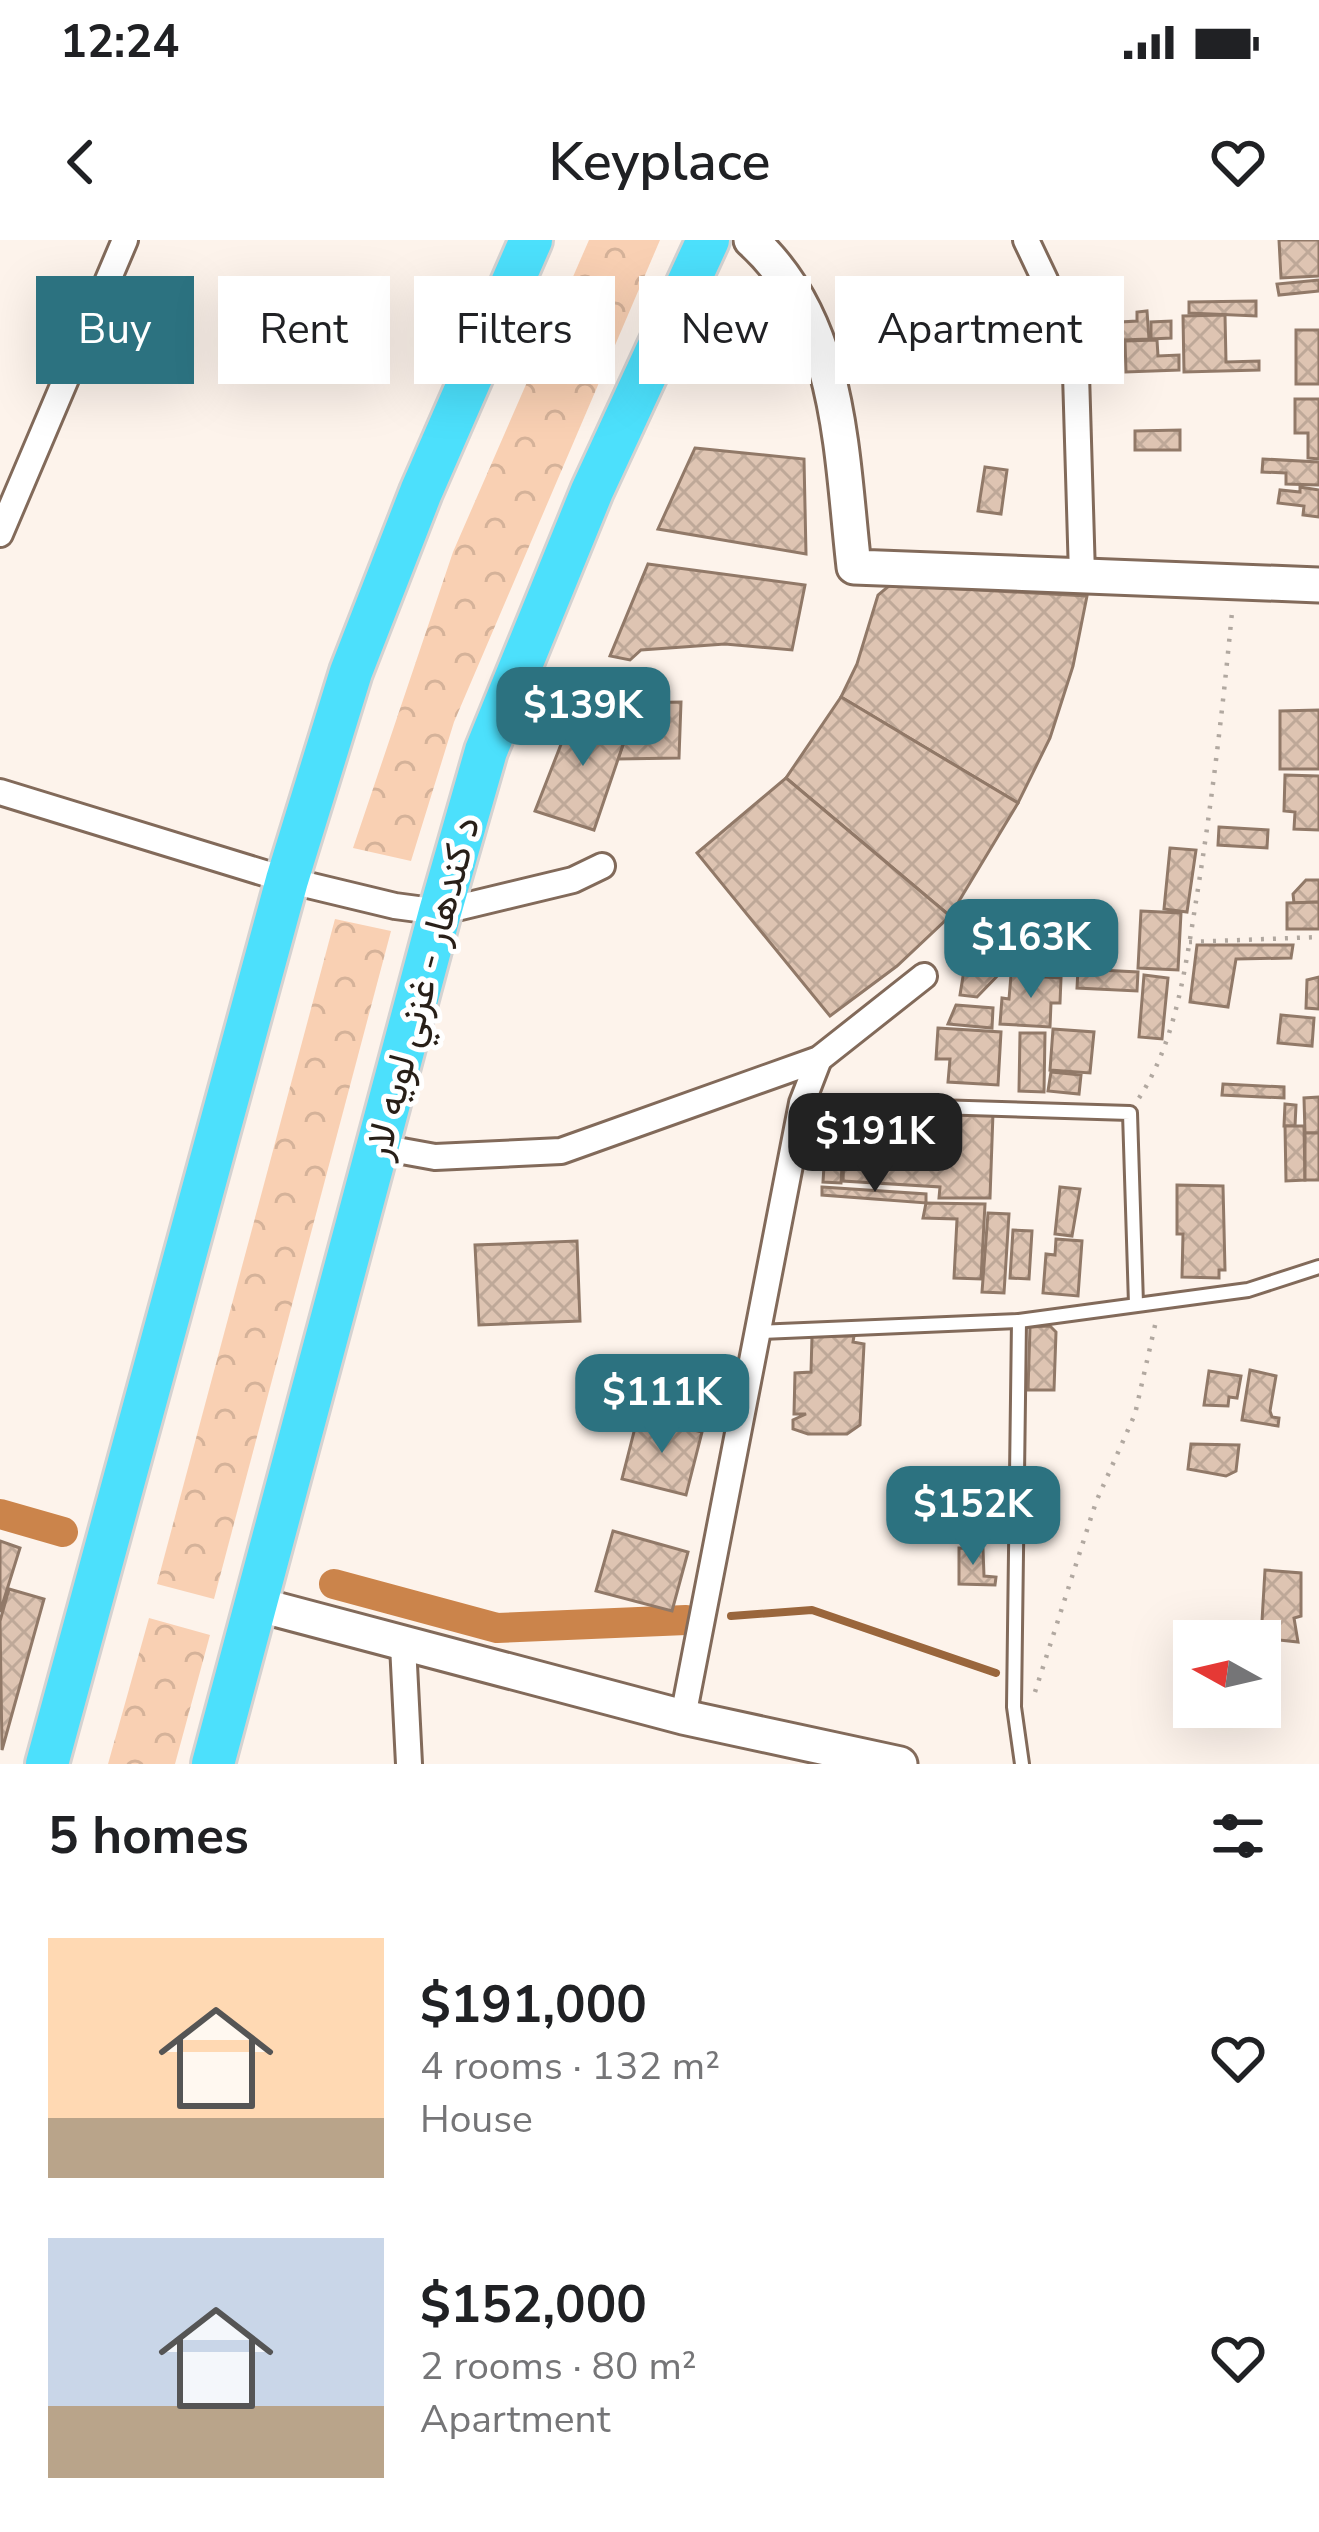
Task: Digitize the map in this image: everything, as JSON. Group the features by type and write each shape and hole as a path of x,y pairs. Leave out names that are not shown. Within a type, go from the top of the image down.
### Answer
{"highway":[{"path":"47,1764 287,880 351,672 421,492 531,240"},
{"name":"د کندهار - غزني لويه لار","path":"213,1764 486,751 532,633 708,240"}],"street":[{"path":"0,534 125,240"},
{"path":"751,240 778,265 802,301 818,346 842,447 854,567 1319,585"},
{"path":"1026,240 1045,280 1076,374 1082,575"},
{"path":"0,792 287,880 395,906 440,911 573,880 602,866"},
{"path":"380,1147 435,1157 560,1151 819,1059 924,976"},
{"path":"683,1717 802,1103 819,1059"},
{"path":"256,1604 683,1717 900,1764"},
{"path":"403,1645 409,1764"}],"lane":[{"path":"802,1103 1130,1112 1136,1304"},
{"path":"759,1332 1019,1321 1247,1290 1319,1268"},
{"path":"1019,1321 1016,1722 1022,1764"}],"path":[{"path":"1130,1112 1158,1069 1189,942 1216,771 1235,582"},
{"path":"1189,942 1319,938"},
{"path":"1016,1722 1039,1685 1096,1502 1135,1414 1160,1300"}],"green space":[{"path":"589,240 660,240 645,276 639,276 639,289 615,345 615,276 573,276"},
{"path":"526,384 598,384 454,722 411,861 353,848 453,552"},
{"path":"335,919 391,931 214,1599 157,1584"},
{"path":"149,1618 210,1635 175,1764 108,1764"}],"building":[{"path":"1279,240 1319,240 1319,276 1281,278"},
{"path":"1319,280 1319,291 1279,295 1277,284"},
{"path":"1256,301 1256,316 1189,313 1189,302"},
{"path":"1147,311 1149,339 1124,340 1124,322 1137,321 1137,312"},
{"path":"1225,315 1226,362 1259,361 1259,370 1184,372 1183,316"},
{"path":"1171,321 1171,338 1151,339 1151,322"},
{"path":"1296,330 1319,330 1319,384 1296,384"},
{"path":"1157,340 1158,356 1179,355 1179,370 1126,372 1125,341"},
{"path":"1295,399 1319,399 1319,459 1308,458 1308,433 1295,433"},
{"path":"1180,430 1180,450 1135,450 1135,431"},
{"path":"695,448 804,459 806,554 658,529"},
{"path":"1263,459 1319,462 1319,485 1286,484 1286,473 1262,472"},
{"path":"985,467 1007,470 1001,514 978,511"},
{"path":"1300,487 1319,490 1319,517 1303,515 1304,506 1278,503 1280,490 1300,492"},
{"path":"648,564 805,585 792,650 725,644 641,650 630,660 610,656"},
{"path":"890,585 1087,596 1073,666 1050,738 1018,803 841,697 857,664 878,595"},
{"path":"841,697 1018,803 950,916 786,778"},
{"path":"681,702 679,758 618,759 629,727 622,724 627,703"},
{"path":"576,706 629,727 594,830 535,811"},
{"path":"1319,710 1319,769 1280,769 1280,711"},
{"path":"1285,775 1319,776 1319,830 1294,829 1295,812 1284,811"},
{"path":"786,778 950,916 897,966 830,1016 697,853"},
{"path":"1219,827 1268,830 1267,848 1218,845"},
{"path":"1170,848 1196,850 1187,912 1164,909"},
{"path":"1306,880 1319,880 1319,902 1294,903 1293,894"},
{"path":"1319,902 1319,929 1287,929 1287,903"},
{"path":"1028,907 1086,914 1078,969 1007,964 1010,937 1025,939"},
{"path":"1141,911 1181,913 1178,970 1138,968"},
{"path":"995,916 1015,919 1013,931 1002,938 1000,964 968,962"},
{"path":"1197,945 1293,945 1291,958 1236,959 1228,1007 1190,1002"},
{"path":"965,964 1003,970 977,997 960,995"},
{"path":"1078,969 1138,972 1137,991 1077,988"},
{"path":"1011,975 1061,978 1060,1003 1051,1003 1050,1027 1000,1024 1002,998 1009,999"},
{"path":"1144,975 1168,978 1162,1039 1139,1037"},
{"path":"1319,977 1319,1009 1306,1008 1307,980"},
{"path":"956,1005 993,1008 992,1028 948,1024"},
{"path":"1281,1015 1314,1018 1312,1046 1278,1043"},
{"path":"938,1028 1001,1032 998,1085 948,1082 950,1059 936,1059"},
{"path":"1053,1029 1094,1032 1090,1073 1050,1070"},
{"path":"1020,1033 1045,1033 1044,1092 1019,1091"},
{"path":"1051,1072 1081,1075 1079,1094 1048,1091"},
{"path":"1223,1084 1284,1087 1284,1098 1222,1095"},
{"path":"1319,1097 1319,1133 1305,1133 1304,1098"},
{"path":"1285,1104 1296,1105 1295,1126 1284,1126"},
{"path":"855,1107 993,1113 990,1198 939,1198 940,1187 843,1181 844,1153 853,1151"},
{"path":"1285,1126 1304,1126 1305,1180 1286,1181"},
{"path":"1305,1133 1319,1133 1319,1180 1305,1180"},
{"path":"825,1150 843,1152 841,1183 823,1182"},
{"path":"1177,1185 1223,1186 1225,1270 1219,1270 1219,1278 1182,1277"},
{"path":"822,1187 926,1194 926,1203 822,1195"},
{"path":"1060,1187 1080,1189 1072,1236 1055,1234"},
{"path":"926,1203 985,1204 981,1279 954,1278 957,1219 923,1218"},
{"path":"988,1213 1009,1214 1004,1293 982,1292"},
{"path":"1013,1230 1032,1231 1029,1279 1010,1278"},
{"path":"1056,1239 1082,1241 1078,1296 1043,1293 1046,1254 1055,1255"},
{"path":"577,1241 580,1321 479,1325 475,1245"},
{"path":"1050,1326 1056,1332 1054,1390 1028,1390 1030,1327"},
{"path":"812,1336 854,1336 853,1342 864,1344 860,1425 847,1434 793,1429 793,1420 806,1414 794,1414 795,1373 811,1372"},
{"path":"1250,1370 1276,1376 1270,1411 1279,1418 1278,1426 1242,1420"},
{"path":"1209,1371 1241,1376 1237,1398 1229,1397 1228,1406 1204,1405"},
{"path":"638,1416 702,1432 686,1495 622,1479"},
{"path":"1191,1444 1239,1445 1236,1471 1226,1476 1188,1469"},
{"path":"613,1531 688,1552 672,1611 596,1591"},
{"path":"0,1541 20,1548 0,1612"},
{"path":"959,1548 983,1549 984,1576 996,1577 995,1585 959,1584"},
{"path":"1265,1570 1301,1573 1301,1616 1294,1618 1298,1642 1281,1640 1281,1620 1262,1620"},
{"path":"9,1589 44,1599 2,1750 0,1621"}],"waterway":[{"path":"0,1514 63,1532"},
{"path":"334,1584 497,1628 686,1620"},
{"path":"731,1616 812,1610 996,1673"}]}
